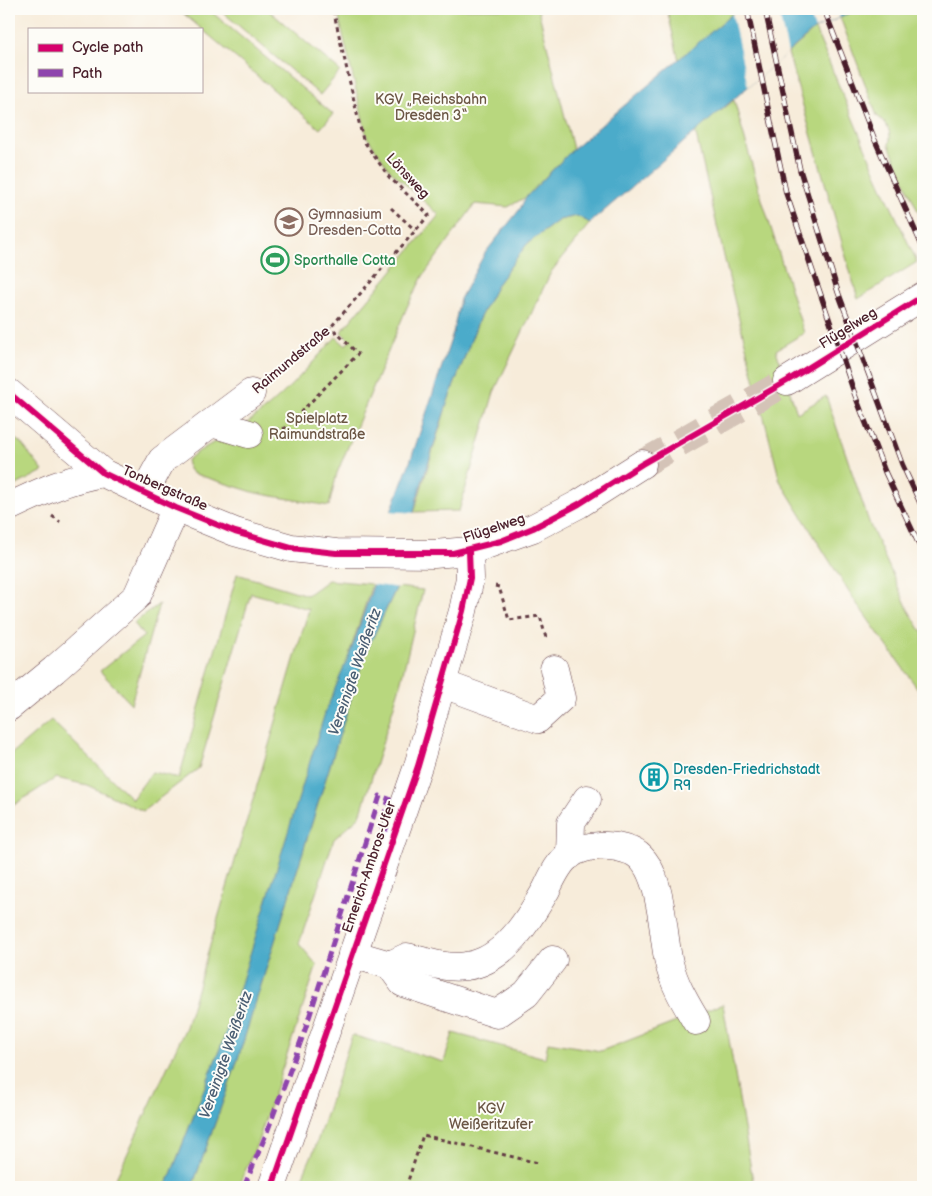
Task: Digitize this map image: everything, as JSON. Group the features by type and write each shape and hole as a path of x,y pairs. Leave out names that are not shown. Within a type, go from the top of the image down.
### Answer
{"main road":[{"name":"Flügelweg","path":"787,381 923,296"},
{"name":"Tonbergstraße","path":"9,393 103,473 176,508 235,532 291,548 336,553"},
{"name":"Raimundstraße","path":"144,493 162,460 251,393"},
{"path":"212,423 249,434"},
{"name":"Flügelweg","path":"336,553 434,554 469,551 533,528 579,504 642,464"},
{"path":"9,507 57,484 78,477 103,473"},
{"path":"9,707 54,670 137,596 176,508"},
{"name":"Emerich-Ambros-Ufer","path":"272,1187 418,766 463,611 470,578 469,551"},
{"path":"443,684 538,718 561,698 554,669"},
{"path":"570,855 571,823 587,799"},
{"path":"390,965 407,957 446,968 468,966 489,958 509,942 533,913 560,864 570,855 592,846 616,846 635,853 650,872 658,892 669,963 678,990 696,1021"},
{"path":"352,954 390,965 403,983 497,1014 526,994 553,960"}],"path":[{"path":"391,208 415,230"},
{"path":"249,434 285,428 358,354 331,327"},
{"path":"470,578 499,587 508,620 540,616 546,638"},
{"path":"406,1187 424,1135 538,1163"}],"green space":[{"path":"178,9 208,9 333,114 320,129"},
{"path":"219,9 267,9 340,71 320,95"},
{"path":"337,9 538,9 573,149 526,197 508,207 475,204 423,276 407,307 337,473 329,506 256,493 192,473 187,460 259,414 294,383 336,337 345,345 350,341 341,332 439,215 390,170 367,137"},
{"path":"667,9 731,9 732,14 706,37 721,111 734,100 759,190 804,333 776,350 797,413 826,396 870,525 909,611 923,634 923,696 852,597 780,481 733,295"},
{"path":"851,9 923,9 923,223 889,145 890,136 888,129 877,116 840,17 851,12"},
{"path":"815,29 878,178 917,262 858,299 788,53"},
{"path":"578,216 590,223 551,272 494,392 459,511 414,512 448,401 479,319 498,283 527,244 559,220"},
{"path":"9,435 21,443 43,471 9,489"},
{"path":"237,574 307,595 328,580 372,584 224,1038 166,1187 112,1187 186,1027 309,609 251,593 199,768 143,811 87,785 56,778 9,808 9,756 51,720 132,799 152,772 179,778"},
{"path":"397,587 423,590 399,689 360,816 334,839 299,944 317,965 257,1144 238,1187 192,1187 235,1068 365,654"},
{"path":"159,604 131,704 100,671 144,636 134,623"},
{"name":"KGV Weißeritzufer","path":"723,1004 754,1187 298,1187 315,1148 352,1035 444,1062 453,1033 545,1058 548,1042 601,1051"}],"water":[{"name":"Vereinigte Weißeritz","path":"738,9 851,9 852,12 815,29 590,223 577,216 559,220 527,244 498,283 479,319 448,401 417,498 400,580 365,654 235,1068 192,1187 166,1187 224,1038 325,713 353,645 381,562 391,511 410,462 453,333 460,299 485,253 520,209 526,197 573,149"}],"pier":[{"path":"735,9 778,9 788,53 748,87 732,14"},
{"path":"808,9 837,9 840,17 815,29"},
{"path":"389,511 416,513 400,588 370,584 378,561"}],"tunnel":[{"path":"642,464 787,381"}],"railway":[{"path":"747,9 786,193 855,395 885,472 923,553"},
{"path":"765,9 800,170 838,292 902,464 923,509"},
{"path":"824,9 874,138 923,248"}],"marked path":[{"path":"244,1187 267,1132 305,1030 380,796 389,799 381,826 394,833"}],"cycle path":[{"path":"9,393 103,473 176,508 235,532 291,548 336,553 453,553 501,541 533,528 579,504 642,464 787,381 923,296"},
{"path":"272,1187 418,766 463,611 470,578 469,551"}],"place":[{"name":"Gymnasium Dresden-Cotta","path":"289,222"},
{"name":"Sporthalle Cotta","path":"275,260"},
{"name":"Dresden-Friedrichstadt R9","path":"654,777"}],"park label":[{"name":"KGV „Reichsbahn Dresden 3“","path":"431,108"},
{"name":"Spielplatz Raimundstraße","path":"317,426"}]}
